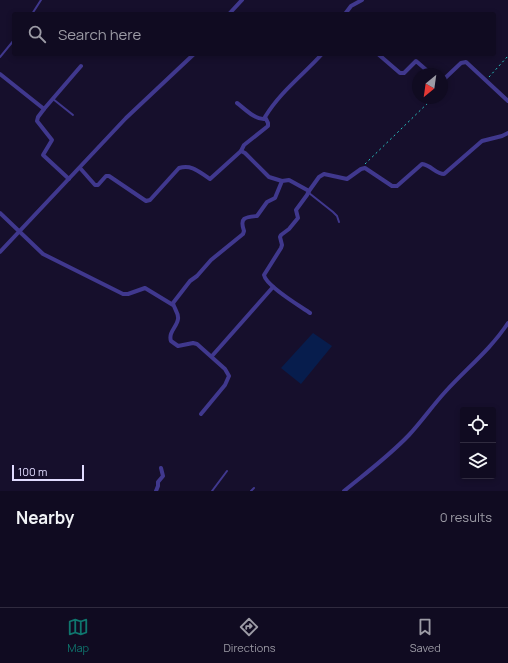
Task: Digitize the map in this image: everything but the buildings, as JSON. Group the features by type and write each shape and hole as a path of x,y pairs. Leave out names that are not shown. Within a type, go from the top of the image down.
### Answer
{"street":[{"path":"231,12 242,0"},
{"path":"346,12 351,6 362,0"},
{"path":"0,252 126,118 192,56"},
{"path":"265,119 266,115 292,83 320,56"},
{"path":"380,56 400,74 404,73 416,61 424,68"},
{"path":"448,76 464,62 508,101"},
{"path":"69,179 43,155 52,140 37,121 44,109 81,66"},
{"path":"0,74 44,109"},
{"path":"237,103 256,117 265,119"},
{"path":"80,168 95,185 98,185 108,175 146,202 150,200 179,168 189,166 195,168 210,179 241,151 244,145 268,126 265,119"},
{"path":"310,313 273,287 266,280 264,275 281,248 281,235 298,218 296,210 321,175 327,174 347,179 363,168 368,169 392,186 397,186 422,164 428,165 439,173 444,174 482,141 496,138 508,133"},
{"path":"241,151 269,176 282,180 289,180 308,192"},
{"path":"173,305 174,301 190,281 197,276 211,260 243,234 243,221 250,216 257,216 267,202 275,198 282,180"},
{"path":"0,213 40,251 82,274 95,279 123,294 128,294 142,288 148,288 173,305 178,313 178,317 177,323 170,334 171,341 178,346 193,343 197,344 212,356 228,373 229,380 201,414"},
{"path":"212,356 273,287"},
{"path":"344,491 379,464 408,436 424,419 446,391 491,345 508,323"},
{"path":"156,491 158,482 163,476 161,468"}],"lane":[{"path":"33,12 41,0"},
{"path":"0,57 12,42"},
{"path":"53,98 73,115"},
{"path":"308,192 333,212 337,216 339,222"},
{"path":"214,491 227,471"}],"path":[{"path":"486,81 508,56"},
{"path":"363,168 369,160 427,104"}],"water":[{"path":"313,333 332,346 301,384 281,368"}]}
